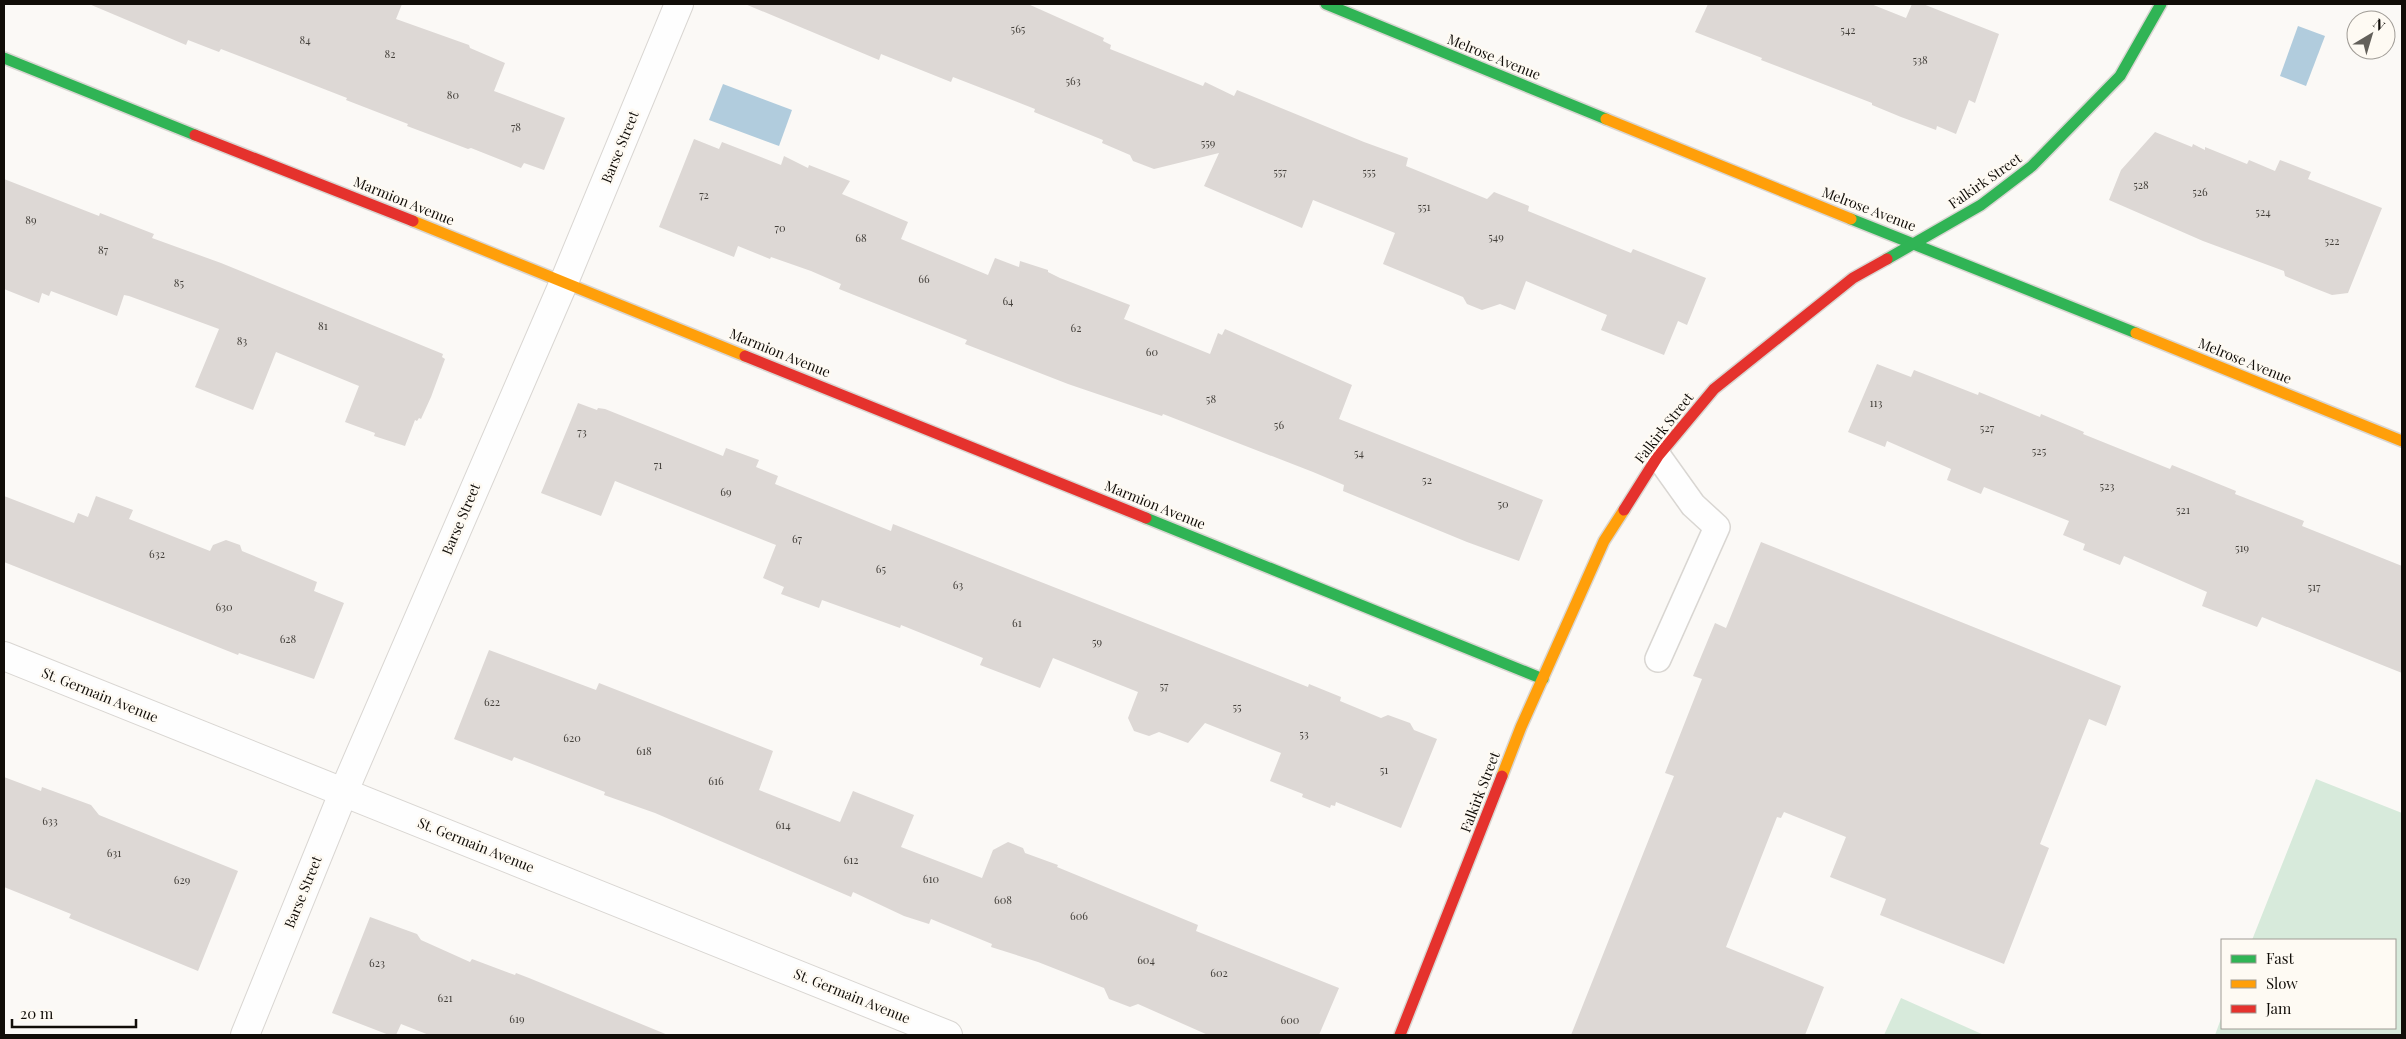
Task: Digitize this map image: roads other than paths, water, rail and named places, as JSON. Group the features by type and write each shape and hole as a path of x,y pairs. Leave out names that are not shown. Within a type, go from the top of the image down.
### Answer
{"street":[{"name":"Barse Street","path":"245,1035 344,791 564,282 679,4"},
{"name":"Melrose Avenue","path":"1326,4 2402,441"},
{"name":"Falkirk Street","path":"1400,1035 1521,727 1604,541 1658,456 1714,389 1853,278 1867,268 1916,244 1981,205 2032,166 2120,76 2161,4"},
{"name":"Marmion Avenue","path":"4,58 564,282 1543,679"},
{"name":"St. Germain Avenue","path":"4,656 948,1035"}],"lane":[{"path":"1658,456 1693,505 1717,527 1658,659"}],"water":[{"path":"2298,26 2325,36 2306,86 2280,76"},
{"path":"723,84 792,110 779,146 709,120"}]}
